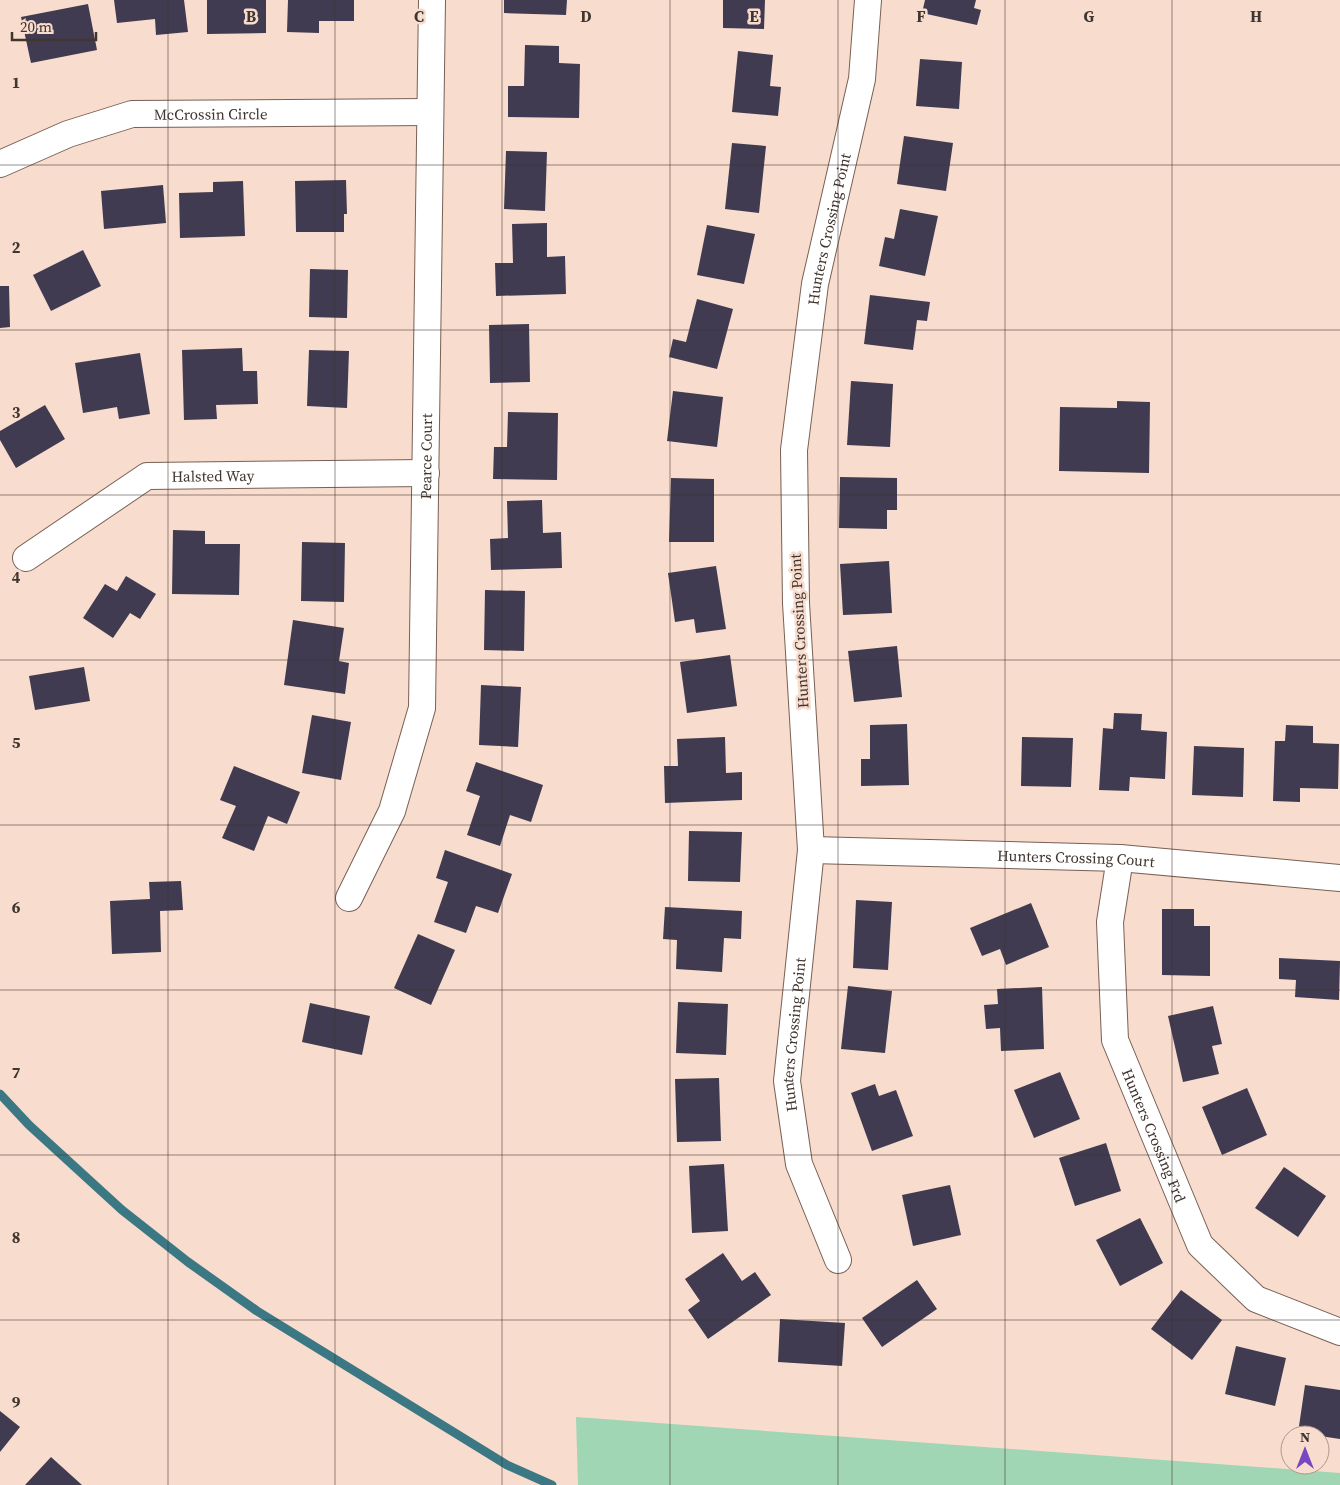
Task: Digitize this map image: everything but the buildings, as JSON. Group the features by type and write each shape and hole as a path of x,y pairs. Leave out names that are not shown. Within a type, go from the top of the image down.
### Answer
{"street":[{"name":"Pearce Court","path":"349,898 392,812 422,708 432,0"},
{"name":"Hunters Crossing Point","path":"838,1260 799,1164 787,1081 811,850 796,603 794,450 815,284 862,79 868,0"},
{"name":"McCrossin Circle","path":"0,164 68,134 132,114 430,112"},
{"name":"Halsted Way","path":"26,558 146,476 426,473"},
{"name":"Hunters Crossing Court","path":"811,850 1120,858 1340,878"},
{"name":"Hunters Crossing Frd","path":"1120,858 1110,922 1115,1040 1200,1245 1256,1299 1340,1332"}],"green space":[{"path":"576,1417 1280,1469 1280,1475 1330,1475 1330,1472 1340,1473 1340,1485 578,1485"}],"waterway":[{"path":"0,1094 29,1125 122,1210 188,1262 257,1311 507,1465 552,1485"}]}
